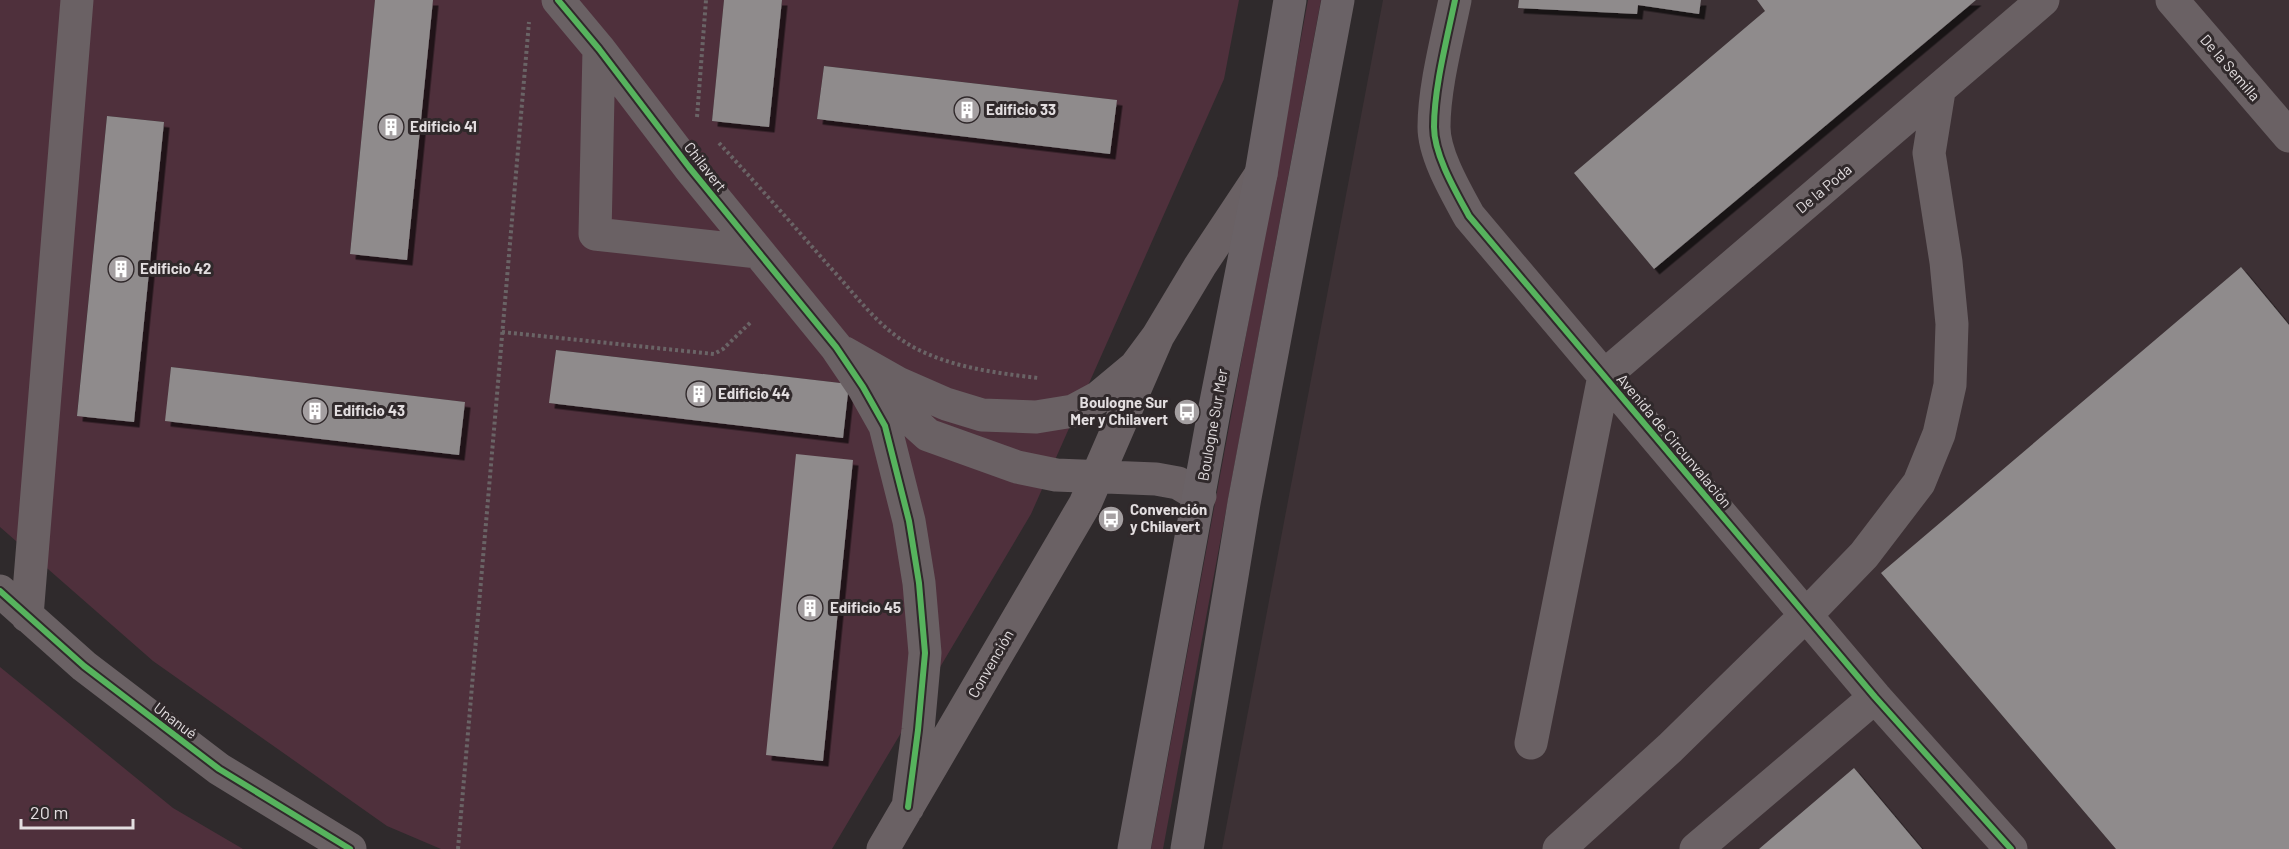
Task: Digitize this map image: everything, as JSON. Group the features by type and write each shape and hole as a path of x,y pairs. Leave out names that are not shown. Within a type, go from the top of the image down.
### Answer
{"main road":[{"name":"Boulogne Sur Mer","path":"1134,849 1216,400 1261,174 1290,0"},
{"path":"1187,849 1244,503 1338,0"}],"street":[{"path":"27,616 77,0"},
{"name":"Chilavert","path":"558,0 599,49 689,167 836,347"},
{"name":"Avenida de Circunvalación","path":"1455,0 1440,80 1434,129 1444,168 1469,216 1875,697 2011,849"},
{"name":"De la Poda","path":"1604,376 2043,0"},
{"name":"De la Semilla","path":"2172,0 2289,136"},
{"path":"599,49 595,234 758,252"},
{"path":"1559,849 1670,748 1806,615 1864,555 1919,483 1939,434 1950,385 1953,324 1929,153 1939,91"},
{"path":"836,347 898,383 946,404 982,415 1036,417 1073,411 1099,397 1135,367 1158,336 1200,266 1261,174"},
{"name":"Convención","path":"883,849 1085,504 1158,336"},
{"path":"836,347 902,413 928,435 1017,468 1056,476 1148,479 1178,483 1200,496"},
{"path":"836,347 864,387 885,426 909,521 919,583 925,653 908,807"},
{"path":"1531,742 1604,376"},
{"name":"Unanué","path":"0,591 84,666 219,769 350,849"},
{"path":"1696,849 1875,697"}],"path":[{"path":"689,167 694,159 706,0"},
{"path":"458,849 529,21"},
{"path":"690,110 704,126"},
{"path":"718,142 836,273 875,320 917,349 954,363 990,372 1039,378"},
{"path":"502,332 714,354 723,349 752,321"}],"shaded area":[{"path":"0,0 375,0 350,254 433,0 724,0 712,121 769,127 782,0 1239,0 1224,79 1031,514 832,849 441,849 387,826 153,661 0,527","holes":["824,66 1116,100 1110,154 817,119","107,116 164,122 134,422 77,415","556,350 849,384 843,437 550,403","171,367 464,402 459,455 166,421"]},
{"path":"1308,0 1321,0 1163,849 1151,849"},
{"path":"1383,0 2289,0 2289,849 1222,849"},
{"path":"0,667 173,808 243,849 0,849"}],"building":[{"name":"Edificio 41","path":"375,0 433,0 407,260 350,254"},
{"path":"724,0 782,0 769,127 712,121"},
{"path":"1519,0 1701,0 1699,14 1638,5 1637,14 1518,8"},
{"path":"1757,0 1976,0 1654,269 1574,173 1765,11"},
{"name":"Edificio 33","path":"824,66 1117,100 1110,154 817,119"},
{"name":"Edificio 42","path":"107,116 164,122 134,422 77,416"},
{"path":"2241,267 2289,325 2289,849 2116,849 1881,573"},
{"name":"Edificio 44","path":"556,350 849,384 843,438 549,403"},
{"name":"Edificio 43","path":"171,367 465,402 459,455 165,421"},
{"name":"Edificio 45","path":"796,454 853,460 823,761 766,755"},
{"path":"1854,768 1922,849 1759,849"}],"cycle path":[{"path":"558,0 599,49 689,167 836,347 863,387 885,426 909,521 919,583 925,653 908,807"},
{"path":"1455,0 1439,80 1434,127 1442,161 1469,216 1875,697 2011,849"},
{"path":"0,591 84,666 219,769 350,849"}],"place":[{"name":"Edificio 33","path":"967,110"},
{"name":"Edificio 41","path":"391,127"},
{"name":"Edificio 42","path":"121,269"},
{"name":"Edificio 44","path":"699,394"},
{"name":"Edificio 43","path":"315,411"},
{"name":"Boulogne Sur Mer y Chilavert","path":"1187,412"},
{"name":"Convención y Chilavert","path":"1111,519"},
{"name":"Edificio 45","path":"810,608"}]}
